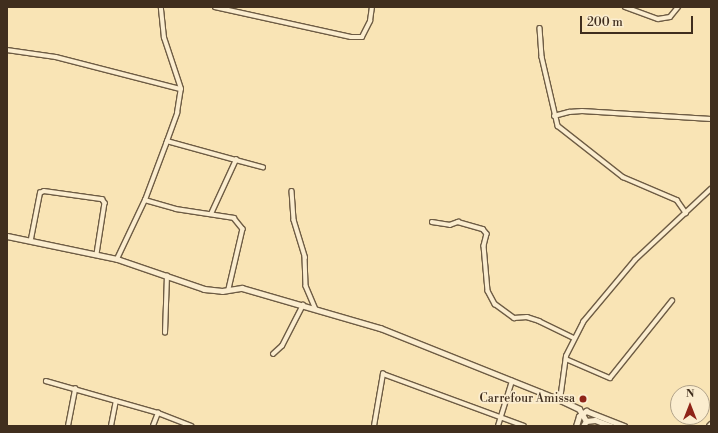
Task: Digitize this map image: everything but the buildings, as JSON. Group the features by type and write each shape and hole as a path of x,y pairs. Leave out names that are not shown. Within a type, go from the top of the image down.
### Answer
{"street":[{"path":"117,259 145,200 177,113 181,89 164,38 161,7"},
{"path":"216,7 351,37 362,37 370,21 372,7"},
{"path":"625,7 658,19 670,17 678,7"},
{"path":"540,28 542,56 554,116 558,126 623,177 677,200 686,213"},
{"path":"7,50 56,57 181,89"},
{"path":"554,116 582,111 711,119"},
{"path":"167,141 263,167"},
{"path":"211,214 236,160"},
{"path":"560,400 566,359 574,338 605,293 635,260 711,189"},
{"path":"292,190 294,220 305,256 306,286 316,309"},
{"path":"31,239 40,193 44,191 102,199 105,203 97,254"},
{"path":"145,200 176,209 234,218 243,229 229,289"},
{"path":"432,222 450,225 458,222 483,229 487,234 484,246 488,291 496,304 514,318 533,319 574,338"},
{"path":"7,236 31,239 117,259 167,276 180,283 204,289 242,288 380,328 560,400 582,413 586,421"},
{"path":"165,333 167,276"},
{"path":"566,359 610,378 672,301"},
{"path":"273,354 282,346 303,305"},
{"path":"374,426 383,374 524,426"},
{"path":"46,381 158,413 192,426"},
{"path":"498,426 512,381"},
{"path":"68,426 75,389"},
{"path":"111,426 116,401"},
{"path":"582,413 590,412 624,426"},
{"path":"154,426 158,413"},
{"path":"576,426 582,413"},
{"path":"586,421 595,420 611,426"},
{"path":"583,426 586,421"}],"place":[{"name":"Carrefour Amissa","path":"583,399"}]}
